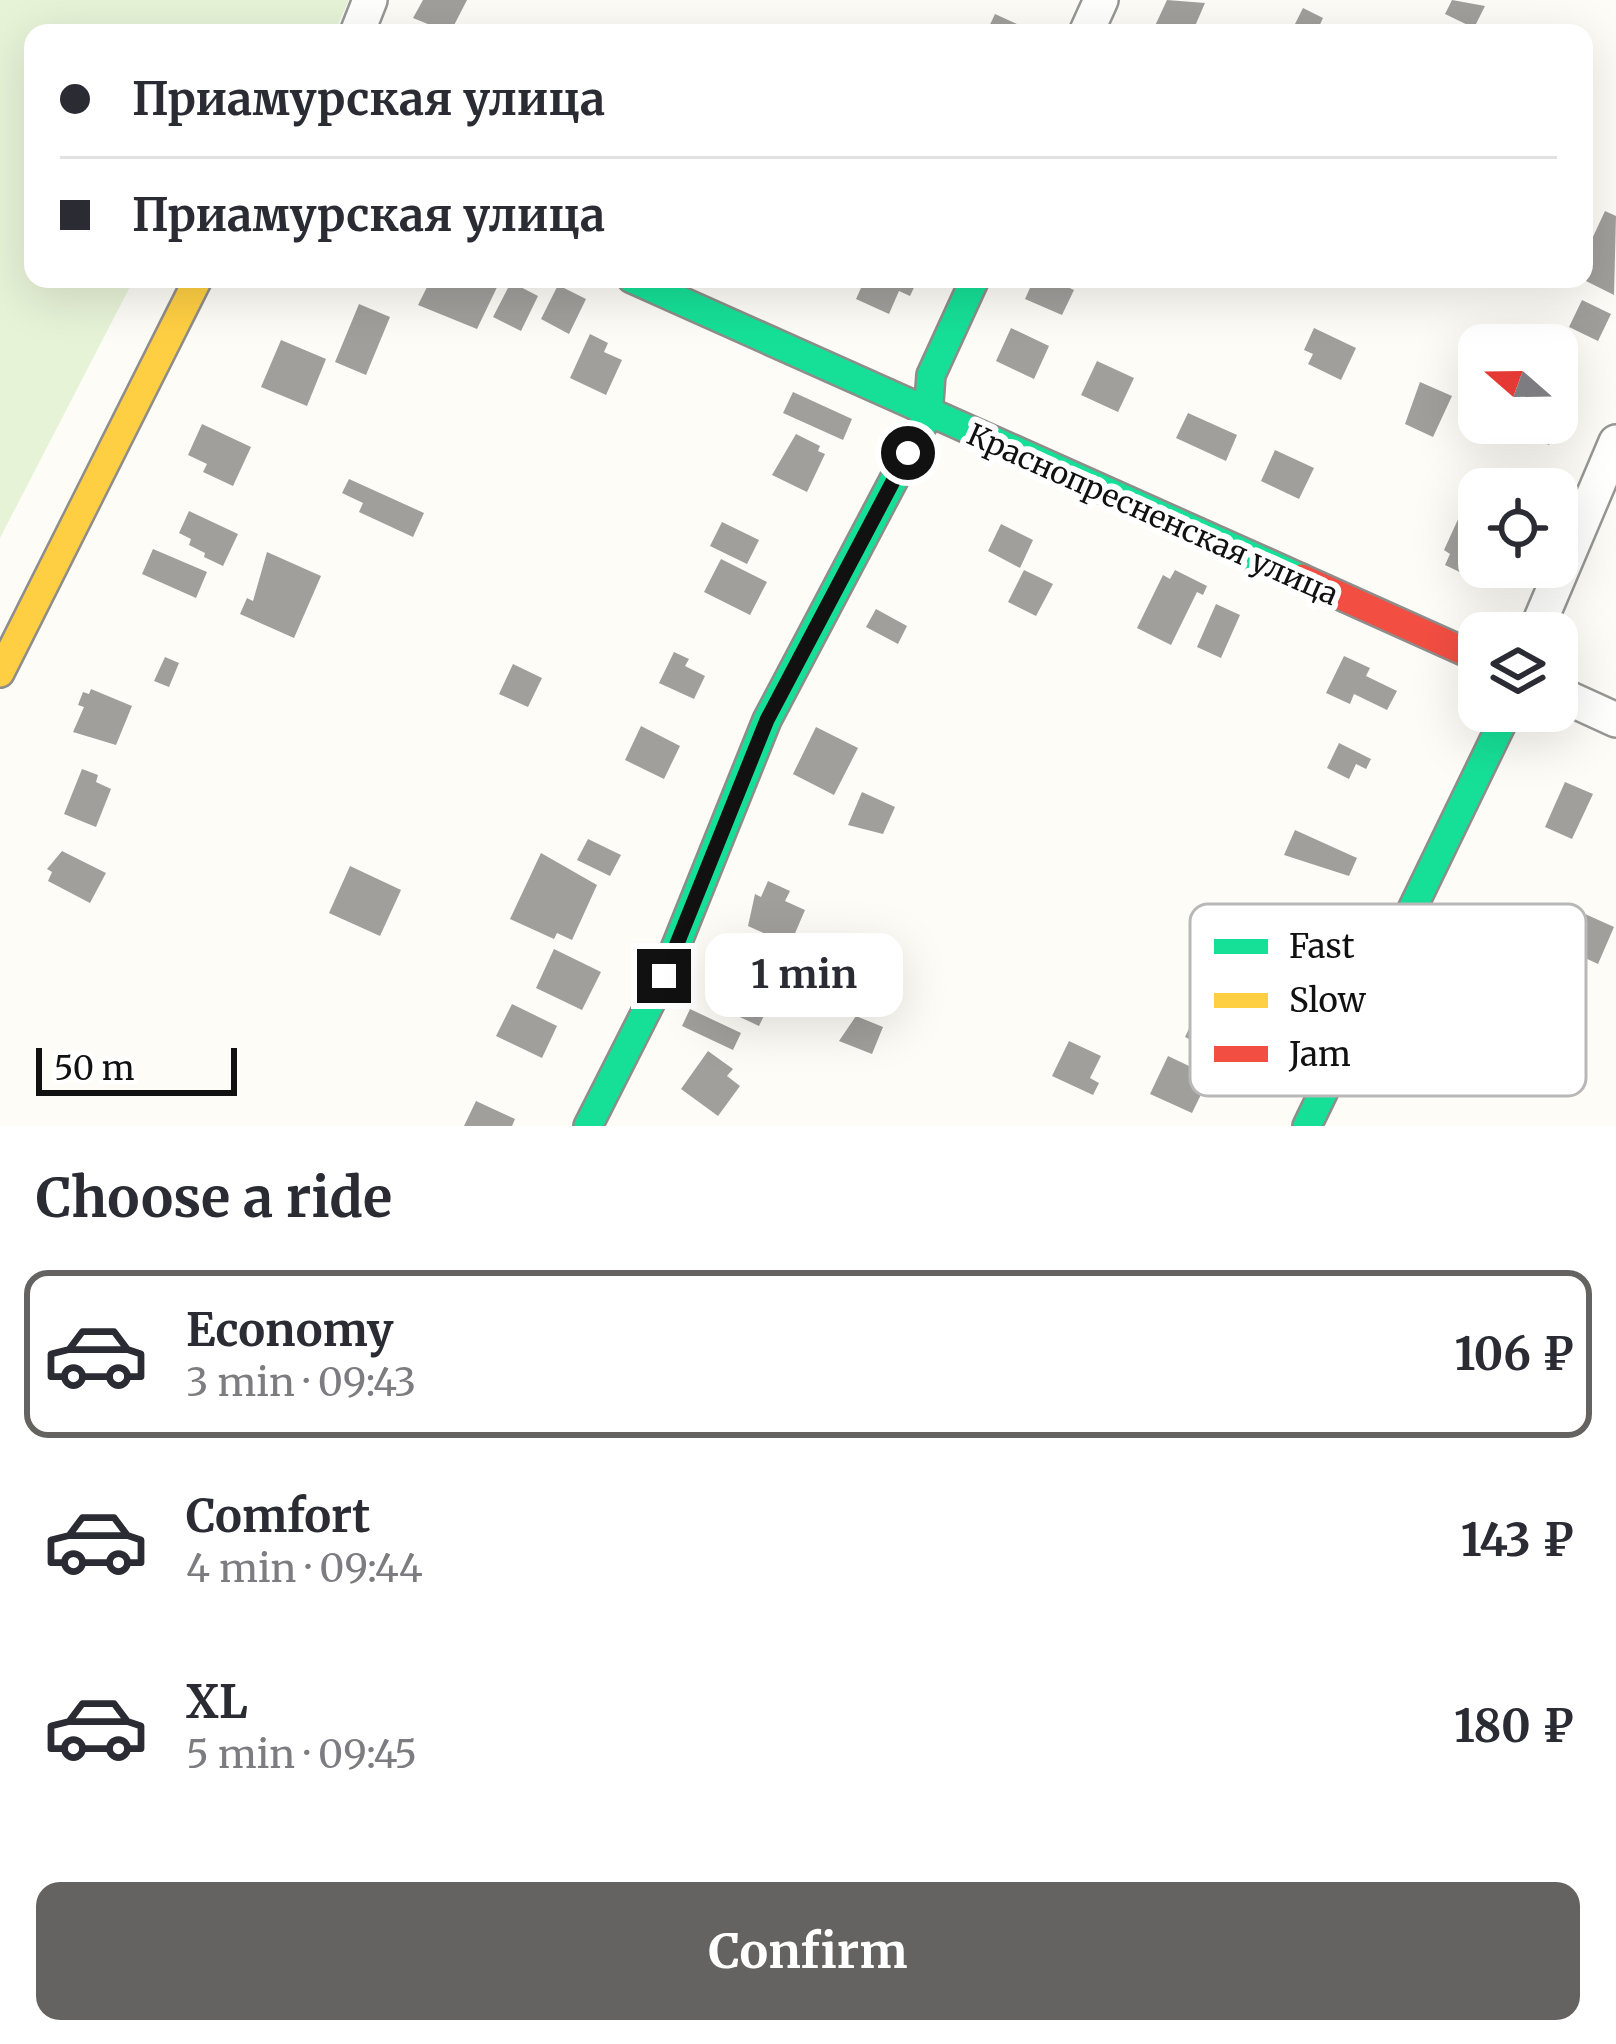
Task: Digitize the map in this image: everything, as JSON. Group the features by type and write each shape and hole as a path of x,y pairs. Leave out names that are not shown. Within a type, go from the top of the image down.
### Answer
{"street":[{"path":"0,673 193,288"},
{"name":"Краснопресненская улица","path":"652,288 1458,649"},
{"path":"588,1126 664,976 767,720 928,415 931,375 971,288"},
{"path":"1544,612 1616,442"},
{"path":"1578,703 1616,720"},
{"path":"1415,904 1498,732"},
{"path":"1307,1126 1322,1096"}],"green space":[{"path":"0,0 349,0 338,24 24,24 24,288 129,288 0,538"}],"building":[{"path":"423,0 467,0 455,24 428,24 413,18"},
{"path":"1167,0 1205,3 1196,24 1156,24"},
{"path":"1452,0 1485,6 1476,24 1445,14"},
{"path":"1303,8 1323,18 1320,24 1295,24"},
{"path":"995,14 1017,24 990,24"},
{"path":"1605,211 1616,216 1614,295 1593,284 1593,237"},
{"path":"426,288 497,288 477,329 418,305"},
{"path":"508,288 523,288 538,296 521,331 493,317"},
{"path":"556,288 586,299 569,334 541,319"},
{"path":"861,288 914,288 910,296 899,291 889,314 856,299"},
{"path":"1030,288 1074,290 1062,315 1025,299"},
{"path":"1582,300 1611,314 1598,341 1578,331 1578,324 1570,324"},
{"path":"359,304 390,317 366,375 335,362"},
{"path":"1011,328 1049,346 1034,379 996,361"},
{"path":"1314,328 1356,348 1341,380 1308,364 1313,354 1304,350"},
{"path":"590,334 608,343 604,352 622,360 606,395 570,378"},
{"path":"281,340 326,359 307,406 261,387"},
{"path":"1097,361 1134,378 1118,412 1081,395"},
{"path":"1420,382 1452,396 1433,437 1405,424"},
{"path":"793,392 852,419 843,440 783,413"},
{"path":"1188,413 1237,435 1226,461 1176,438"},
{"path":"202,424 251,447 233,486 203,472 207,464 188,455"},
{"path":"796,434 820,446 818,451 825,454 807,492 772,475"},
{"path":"1275,450 1314,468 1299,499 1261,481"},
{"path":"349,479 424,513 413,537 359,512 363,503 342,493"},
{"path":"189,511 238,534 223,566 204,557 205,553 189,545 191,539 179,533"},
{"path":"1458,519 1458,571 1445,565 1450,554 1444,550"},
{"path":"722,522 759,540 747,564 710,546"},
{"path":"1001,524 1033,540 1020,568 988,551"},
{"path":"153,549 207,572 196,598 142,574"},
{"path":"267,552 321,576 294,638 240,614 247,598 253,601"},
{"path":"721,559 767,582 750,615 704,592"},
{"path":"1024,570 1053,584 1036,616 1008,602"},
{"path":"1175,570 1207,586 1203,595 1197,592 1171,645 1137,628 1163,575 1170,579"},
{"path":"1216,604 1240,615 1221,658 1197,647"},
{"path":"876,609 907,626 898,644 866,627"},
{"path":"674,652 689,659 685,666 705,676 694,699 659,683"},
{"path":"1344,656 1370,668 1366,676 1397,691 1387,710 1354,694 1350,704 1326,693"},
{"path":"165,657 179,663 169,687 154,681"},
{"path":"513,664 542,678 528,707 499,694"},
{"path":"91,689 132,706 116,745 73,732 84,707 78,705 83,692 89,694"},
{"path":"641,726 680,746 664,779 625,760"},
{"path":"816,727 858,748 834,795 793,774"},
{"path":"1339,743 1371,759 1366,769 1356,764 1349,779 1327,768"},
{"path":"82,769 98,775 96,782 111,789 96,827 64,814"},
{"path":"1565,782 1593,794 1572,839 1545,827"},
{"path":"862,792 895,807 883,834 848,825"},
{"path":"1295,830 1357,858 1349,876 1284,855"},
{"path":"588,839 621,855 610,876 577,860"},
{"path":"62,851 106,873 90,903 48,881 52,872 47,869"},
{"path":"541,853 597,885 572,940 557,933 554,939 510,919"},
{"path":"350,866 401,890 380,936 329,913"},
{"path":"768,881 790,891 785,901 805,910 790,945 748,926 755,894 761,897"},
{"path":"1586,914 1614,927 1598,964 1586,958"},
{"path":"554,949 601,972 582,1010 536,988"},
{"path":"749,970 779,985 759,1026 727,1011"},
{"path":"512,1004 557,1026 542,1058 496,1036"},
{"path":"690,1009 741,1033 733,1050 682,1026"},
{"path":"856,1016 883,1027 872,1054 839,1041"},
{"path":"1069,1041 1101,1056 1090,1078 1099,1083 1093,1095 1052,1076"},
{"path":"708,1051 733,1069 727,1076 740,1086 718,1116 681,1089"},
{"path":"1168,1056 1190,1066 1190,1096 1200,1096 1192,1113 1150,1094"},
{"path":"476,1101 515,1119 512,1126 464,1126"}],"traffic: fast":[{"path":"652,288 1301,578"},
{"path":"588,1126 664,976 767,720 928,415 931,375 971,288"},
{"path":"1415,904 1498,732"},
{"path":"1307,1126 1322,1096"}],"traffic: slow":[{"path":"0,673 193,288"}],"traffic: jam":[{"path":"1301,578 1458,649"}],"route":[{"path":"664,976 767,720 908,453"}]}
